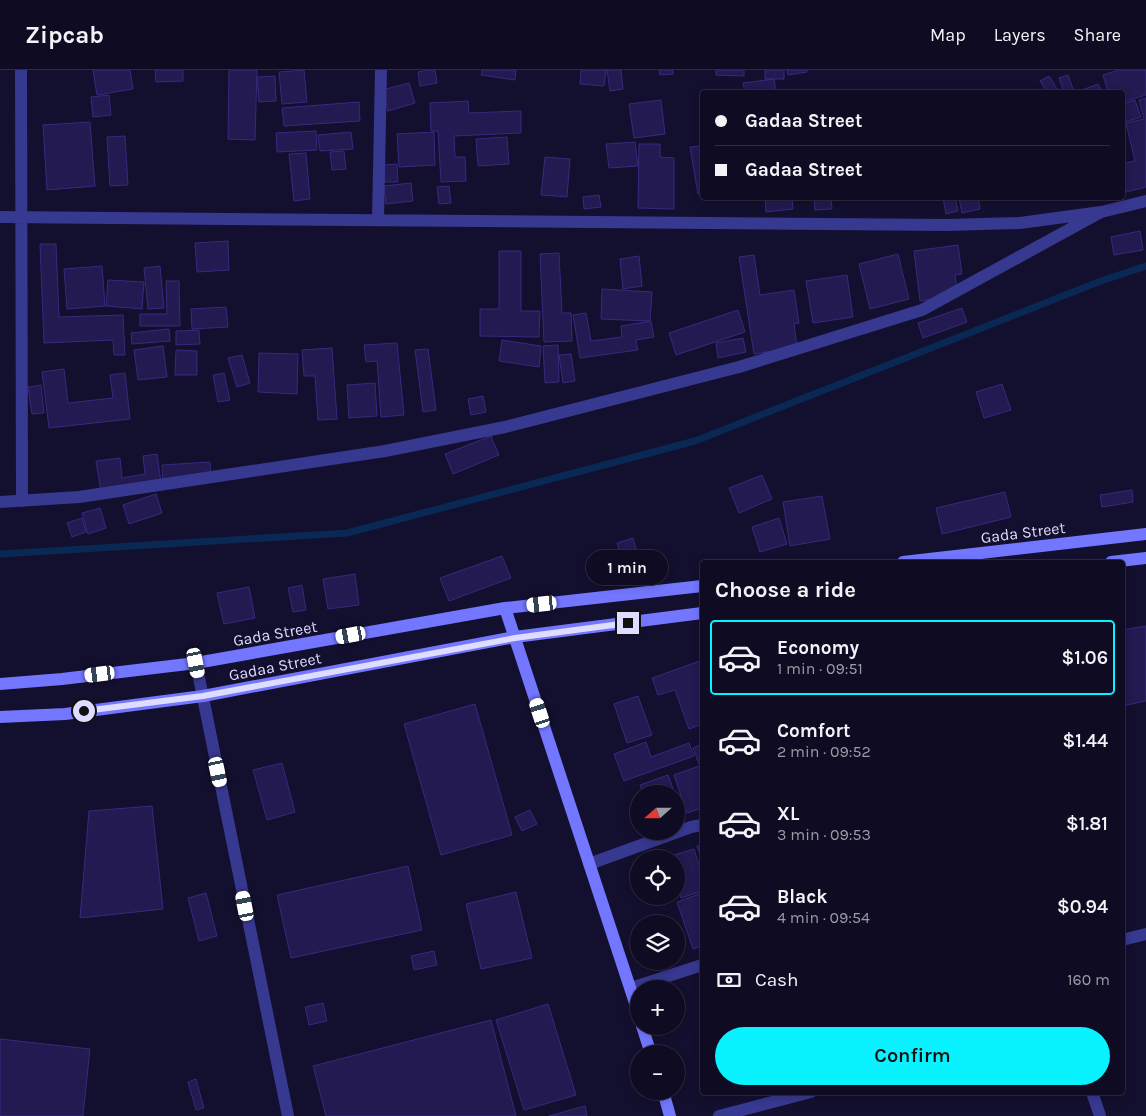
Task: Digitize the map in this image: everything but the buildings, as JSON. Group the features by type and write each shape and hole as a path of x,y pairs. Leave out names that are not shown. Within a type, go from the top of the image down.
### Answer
{"main road":[{"name":"Gada Street","path":"920,560 1146,534"},
{"path":"1125,560 1146,558"},
{"name":"Gada Street","path":"0,684 62,679 196,663 505,608 700,586"},
{"path":"505,608 630,988"},
{"name":"Gadaa Street","path":"0,717 64,714 203,696 515,638 700,614"},
{"path":"665,1100 670,1116"}],"street":[{"path":"22,70 22,501"},
{"path":"378,220 381,70"},
{"path":"0,217 946,225 1020,223 1101,212 1146,201"},
{"path":"0,502 79,497 385,451 505,427 738,367 922,310 1101,212"},
{"path":"196,663 288,1116"},
{"path":"590,864 700,825"},
{"path":"1125,939 1146,934"},
{"path":"655,980 700,966"},
{"path":"719,1116 800,1095"},
{"path":"1093,1095 1100,1116"}],"waterway":[{"path":"0,554 347,533 695,441 1101,281 1146,266"}],"route":[{"path":"84,711 203,696 515,638 628,623"}]}
